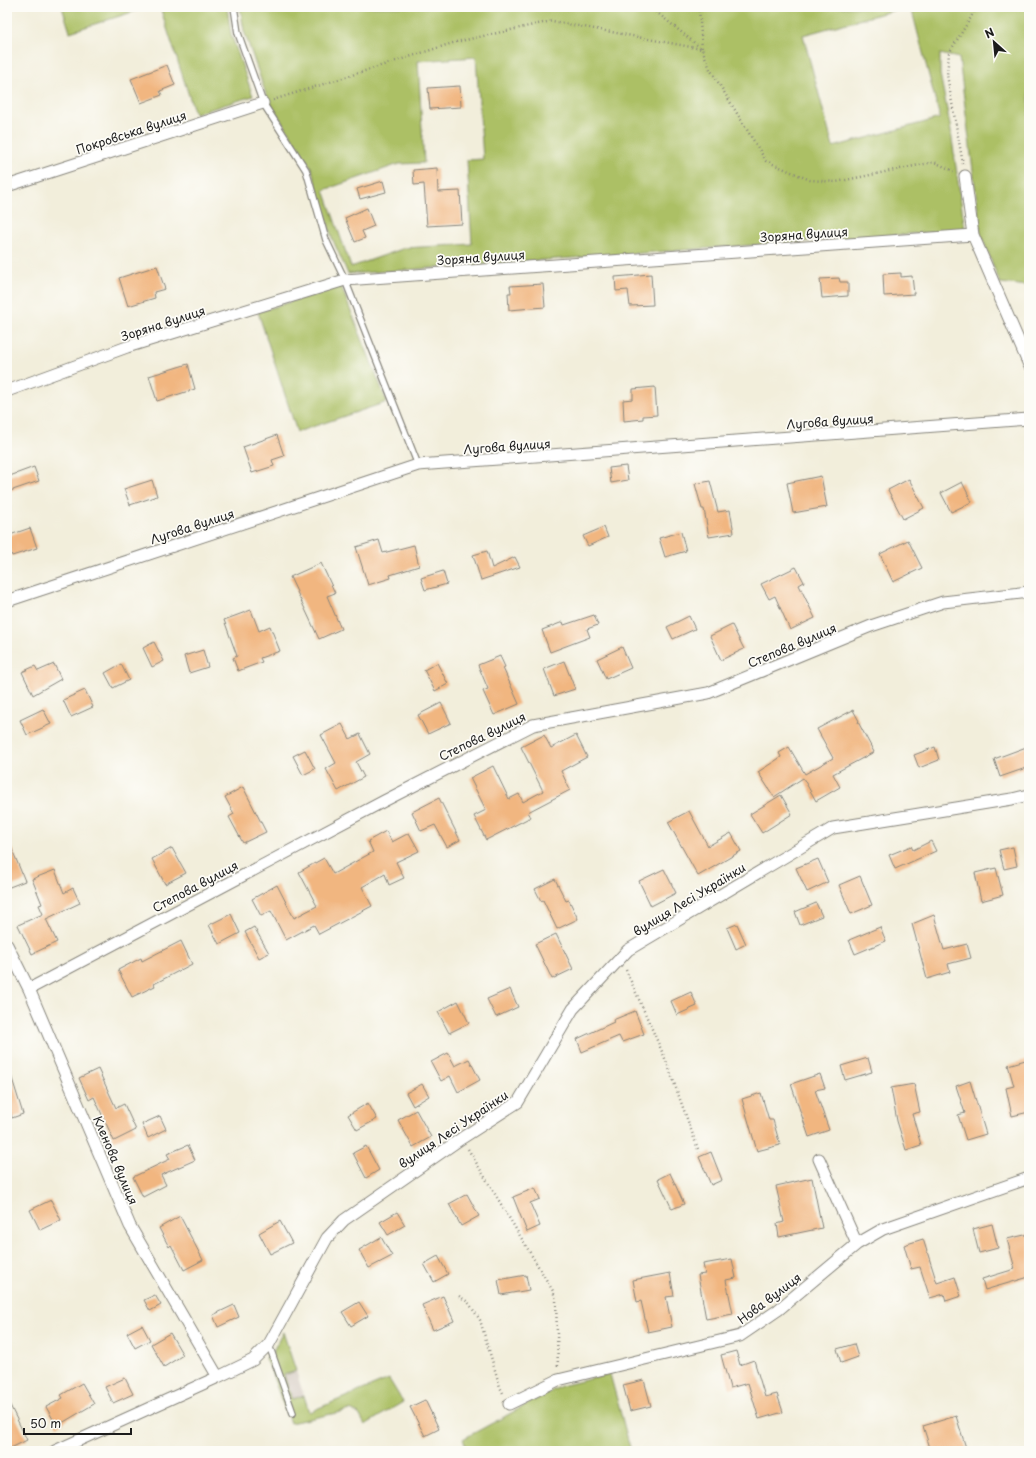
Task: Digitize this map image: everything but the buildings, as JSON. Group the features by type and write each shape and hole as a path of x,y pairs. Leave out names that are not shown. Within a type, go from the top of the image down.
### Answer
{"street":[{"name":"Покровська вулиця","path":"7,186 263,103"},
{"path":"966,176 973,235 1029,365"},
{"name":"Зоряна вулиця","path":"7,391 127,347 345,280 973,235"},
{"name":"Лугова вулиця","path":"7,601 418,465 1029,419"},
{"name":"Степова вулиця","path":"29,989 384,800 533,725 708,693 871,626 943,602 1029,592"},
{"name":"вулиця Лесі Українки","path":"55,1451 252,1360 269,1344 327,1238 344,1220 462,1138 518,1102 573,1009 628,950 833,828 1029,795"},
{"name":"Кленова вулиця","path":"7,945 29,989 130,1226 218,1377"},
{"path":"819,1159 857,1244"},
{"name":"Нова вулиця","path":"509,1404 558,1380 740,1336 778,1310 857,1244 883,1229 1029,1178"}],"lane":[{"path":"234,7 238,33 263,103 306,170 326,240 345,280 418,465"},
{"path":"269,1344 292,1413"}],"path":[{"path":"645,7 654,10 702,49"},
{"path":"699,7 702,49 710,69 766,161 810,180 836,182 934,162 966,176"},
{"path":"966,176 947,75 949,53 976,7"},
{"path":"263,103 456,42 552,22 702,49"},
{"path":"619,960 629,976 667,1063 699,1152"},
{"path":"462,1138 553,1291 556,1300 558,1380"},
{"path":"459,1296 468,1302 480,1320 500,1387 509,1404"}],"shaded area":[{"path":"296,1371 304,1396 292,1399 284,1375"}],"green space":[{"path":"62,7 148,7 70,32"},
{"path":"160,7 227,7 231,34 253,96 195,114"},
{"path":"240,7 906,7 803,35 833,147 940,118 911,7 1029,7 1029,286 1000,283 981,235 959,58 940,54 940,74 950,125 965,230 348,274 332,238 311,167 268,100 244,31","holes":["476,57 483,159 467,160 472,244 405,248 351,267 324,190 399,164 424,163 418,61"]},
{"path":"341,286 387,402 297,432 258,312"},
{"path":"283,1332 296,1371 284,1375 292,1399 304,1396 309,1412 389,1379 403,1402 365,1425 359,1414 350,1410 290,1423 266,1358 272,1353"},
{"path":"610,1374 631,1451 467,1451 463,1439 561,1386"}]}
